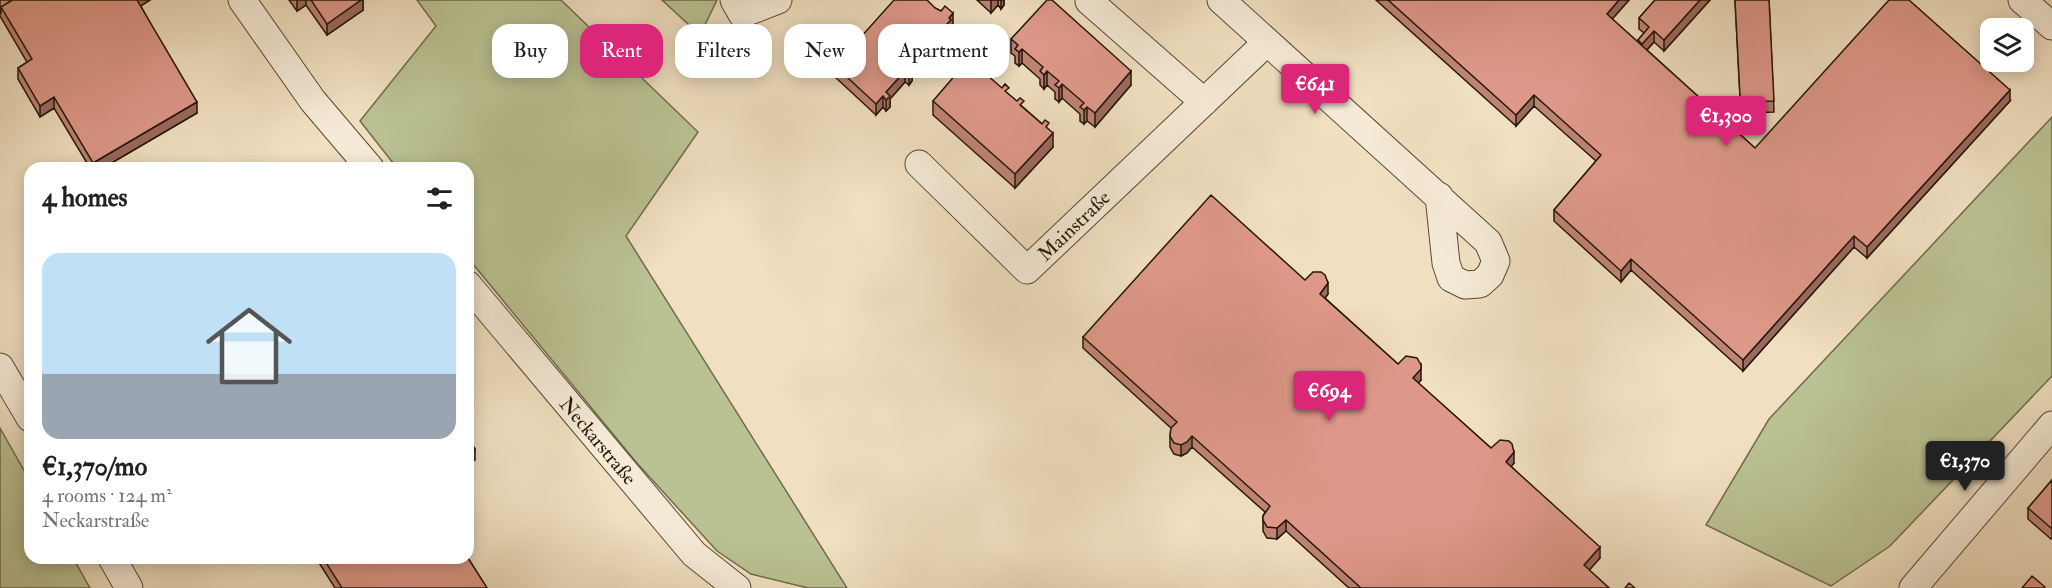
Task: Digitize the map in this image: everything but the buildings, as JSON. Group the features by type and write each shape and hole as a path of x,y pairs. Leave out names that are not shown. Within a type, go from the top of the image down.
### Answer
{"street":[{"path":"242,0 313,101 364,162"},
{"path":"734,0 742,14 778,0"},
{"path":"1221,0 1439,196"},
{"path":"2022,0 2052,26"},
{"path":"1089,1 1204,102"},
{"name":"Mainstraße","path":"919,164 1027,270 1267,42"},
{"name":"Neckarstraße","path":"474,292 693,554 737,588"},
{"path":"0,367 24,408"},
{"path":"1913,588 2052,425"},
{"path":"115,564 129,588"}],"green space":[{"path":"417,0 561,0 586,24 580,24 580,78 642,78 698,132 626,236 847,588 808,588 751,574 717,551 636,462 474,265 474,162 392,162 360,121 436,26"},
{"path":"662,0 717,0 705,24 688,24"},
{"path":"2052,117 2052,376 1890,546 1831,586 1706,525 1769,419"},
{"path":"0,428 24,470 24,564 76,564 90,588 0,588"}]}
